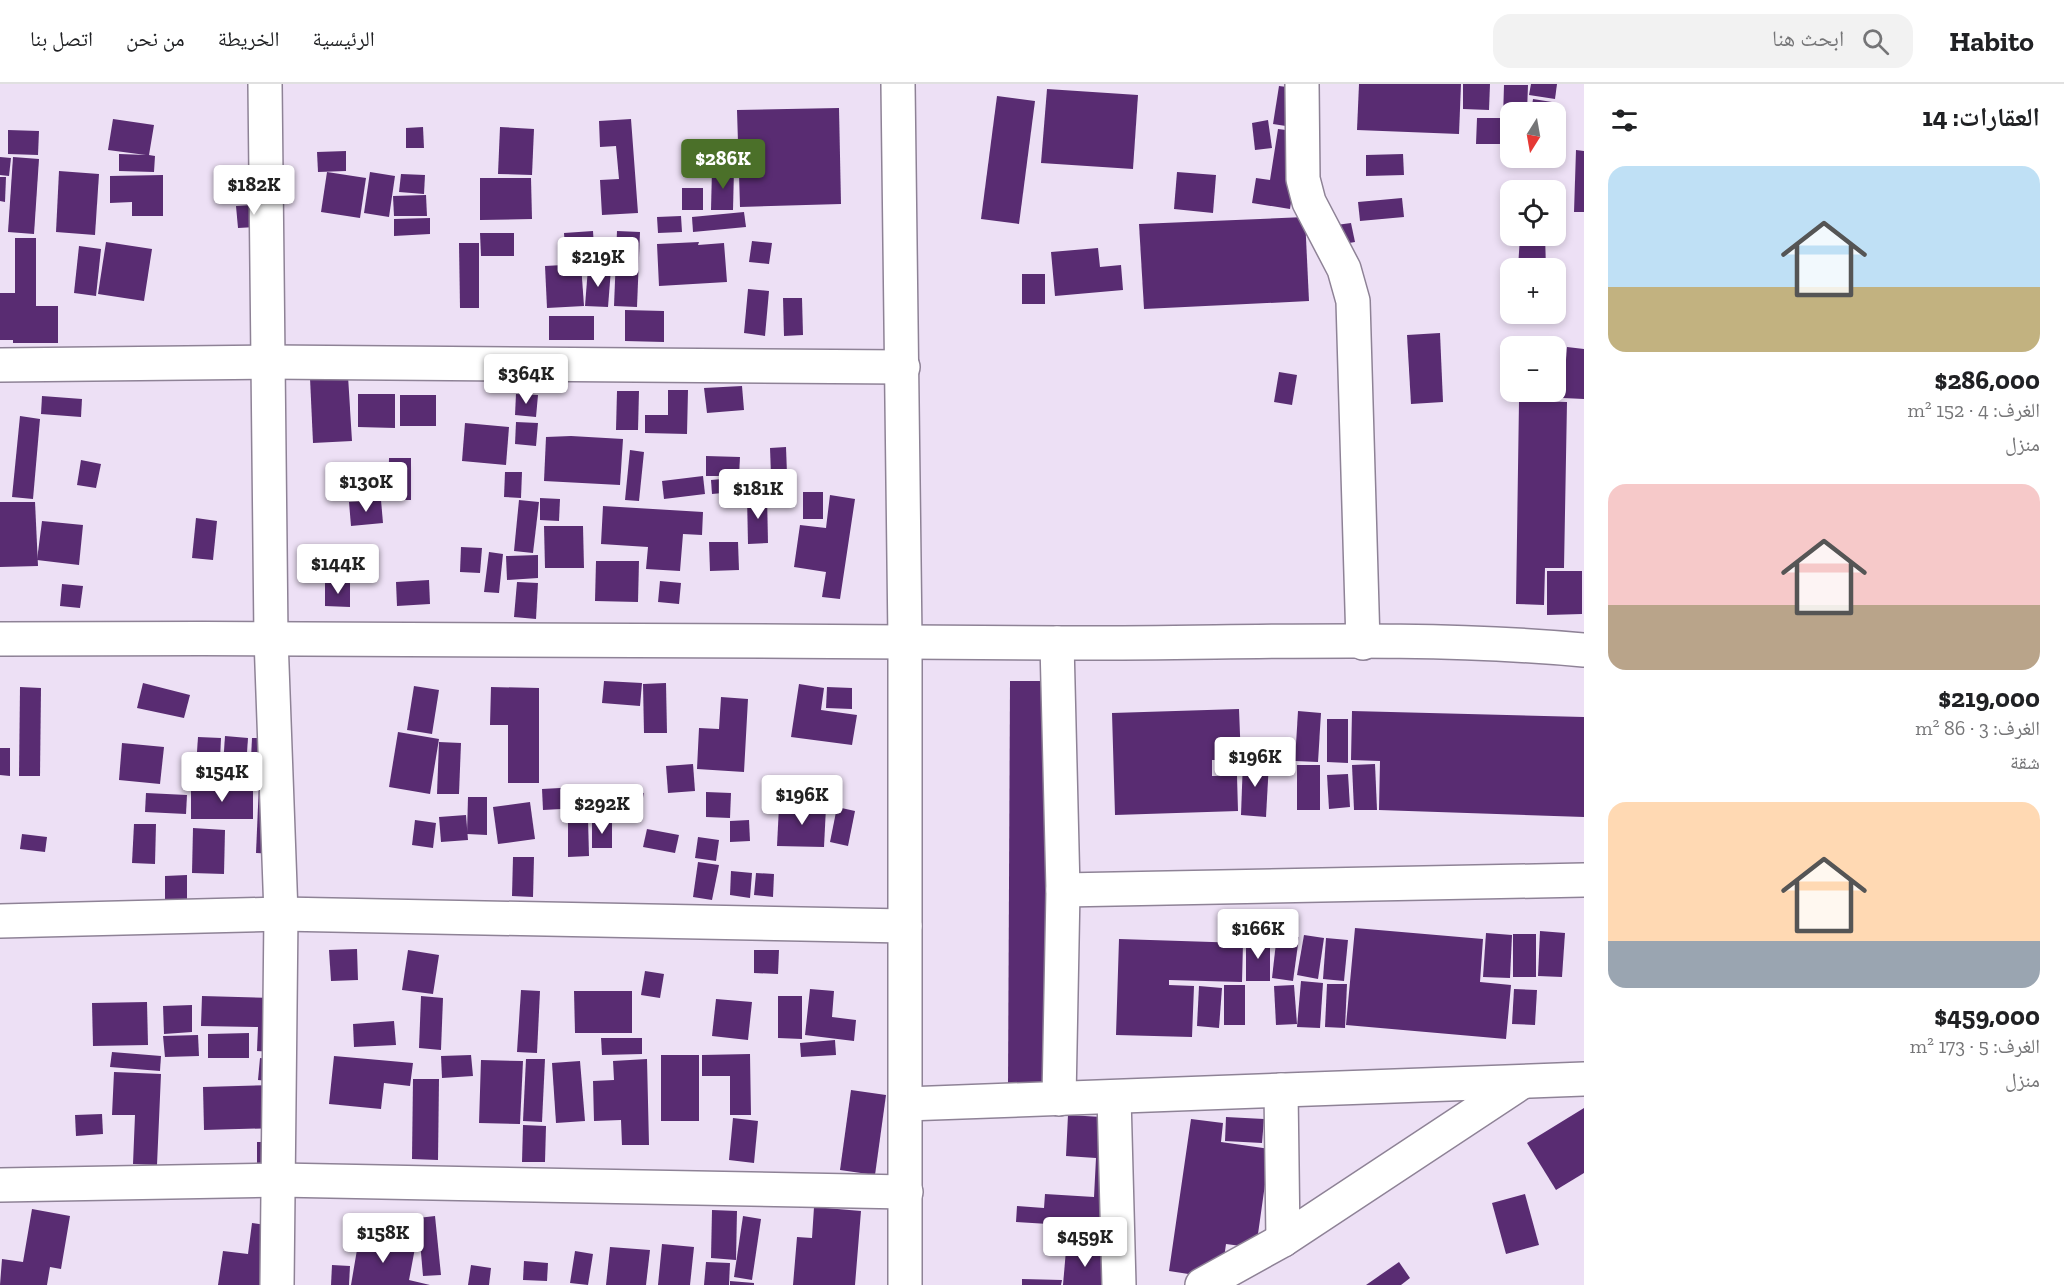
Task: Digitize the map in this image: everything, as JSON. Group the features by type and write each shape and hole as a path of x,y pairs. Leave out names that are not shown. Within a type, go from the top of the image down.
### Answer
{"street":[{"path":"265,84 271,638 281,914 277,1285"},
{"path":"898,84 905,640 906,1285"},
{"path":"1302,84 1303,179 1309,202 1344,269 1353,301 1363,643"},
{"path":"0,365 268,362 903,367"},
{"path":"0,639 905,640 1057,643 1467,642 1584,650"},
{"path":"1057,643 1063,890 1059,1099"},
{"path":"1063,890 1584,880"},
{"path":"0,921 281,914 905,926"},
{"path":"906,1104 1584,1079"},
{"path":"1202,1285 1283,1240 1522,1082"},
{"path":"1281,1090 1283,1240"},
{"path":"1114,1097 1119,1285"},
{"path":"0,1185 279,1180 906,1192"}],"building":[{"path":"1359,84 1461,84 1459,134 1357,130"},
{"path":"1463,84 1490,84 1489,110 1463,109"},
{"path":"1531,84 1557,84 1555,99 1529,95"},
{"path":"1504,85 1528,85 1527,102 1503,102"},
{"path":"1279,86 1311,90 1305,129 1273,124"},
{"path":"1047,89 1138,95 1133,169 1041,163"},
{"path":"997,96 1035,101 1019,224 981,219"},
{"path":"1533,99 1552,102 1533,102"},
{"path":"839,108 841,204 740,207 737,110"},
{"path":"1477,118 1500,118 1500,144 1476,144"},
{"path":"113,119 154,125 149,155 155,156 154,172 119,171 119,154 146,155 108,150"},
{"path":"631,119 638,213 602,215 600,180 619,179 616,146 600,147 599,121"},
{"path":"1268,120 1272,148 1255,150 1252,123"},
{"path":"423,127 424,148 406,148 406,128"},
{"path":"500,127 534,129 532,175 498,174"},
{"path":"1278,129 1302,132 1290,209 1252,203 1256,178 1270,180"},
{"path":"8,130 39,131 38,155 8,154"},
{"path":"1576,150 1584,151 1584,212 1574,212"},
{"path":"346,151 346,171 318,172 317,152"},
{"path":"1403,154 1404,175 1366,176 1366,155"},
{"path":"0,157 11,158 9,176 0,175"},
{"path":"13,157 39,159 34,234 8,232"},
{"path":"712,169 734,169 733,210 711,210"},
{"path":"59,171 99,174 95,235 56,232"},
{"path":"327,172 366,178 360,218 321,212"},
{"path":"370,172 395,176 389,217 364,213"},
{"path":"1177,172 1216,175 1213,213 1174,209"},
{"path":"401,174 425,175 424,194 399,192"},
{"path":"163,175 163,216 132,216 132,202 110,203 110,176"},
{"path":"0,177 6,177 5,202 0,201"},
{"path":"480,178 531,178 532,219 480,220"},
{"path":"682,188 703,188 703,210 682,210"},
{"path":"426,195 427,216 394,216 393,196"},
{"path":"1402,198 1404,217 1360,221 1358,202"},
{"path":"270,204 272,226 238,228 236,206"},
{"path":"744,212 746,227 693,232 692,217"},
{"path":"681,216 682,232 658,233 657,217"},
{"path":"1305,217 1309,301 1144,309 1139,224"},
{"path":"430,218 430,234 394,236 394,219"},
{"path":"1351,223 1355,242 1332,246 1329,226"},
{"path":"593,231 595,261 566,264 564,233"},
{"path":"617,231 640,232 637,307 614,306"},
{"path":"480,233 514,233 514,256 481,256"},
{"path":"15,238 36,238 36,306 58,306 58,343 13,343 13,340 0,340 0,293 15,293"},
{"path":"752,241 772,243 769,264 749,262"},
{"path":"106,242 152,249 144,301 98,294"},
{"path":"699,242 698,245 724,243 727,282 659,286 657,244"},
{"path":"459,243 479,243 479,308 460,308"},
{"path":"79,246 101,249 96,296 74,293"},
{"path":"1519,246 1545,246 1546,258 1519,258"},
{"path":"1098,248 1100,267 1121,265 1123,290 1055,296 1051,252"},
{"path":"581,264 584,306 547,308 545,266"},
{"path":"588,268 611,269 608,307 585,306"},
{"path":"1022,274 1045,274 1045,304 1022,304"},
{"path":"748,289 769,291 765,336 744,333"},
{"path":"783,298 802,298 803,335 784,336"},
{"path":"625,310 664,311 664,342 625,341"},
{"path":"549,316 594,316 594,340 549,340"},
{"path":"1440,333 1443,402 1411,404 1407,335"},
{"path":"1567,347 1584,349 1584,399 1566,398"},
{"path":"1279,372 1297,375 1292,405 1274,402"},
{"path":"348,376 352,441 313,443 310,378"},
{"path":"742,386 744,410 707,413 704,388"},
{"path":"668,390 688,390 687,434 645,433 645,415 668,415"},
{"path":"617,391 639,391 638,430 616,430"},
{"path":"358,394 395,394 395,428 358,427"},
{"path":"516,394 538,395 536,417 515,415"},
{"path":"400,395 436,395 436,426 400,426"},
{"path":"42,396 82,399 81,417 41,414"},
{"path":"1519,402 1567,402 1564,568 1545,568 1544,605 1516,604"},
{"path":"20,416 40,419 33,499 12,497"},
{"path":"516,422 538,423 536,446 515,444"},
{"path":"465,423 509,427 506,465 462,461"},
{"path":"546,437 623,439 620,485 544,481"},
{"path":"786,447 787,474 771,475 770,448"},
{"path":"630,450 644,452 639,501 625,500"},
{"path":"706,456 740,457 739,476 706,476"},
{"path":"389,458 411,458 411,500 388,500"},
{"path":"81,460 101,464 96,488 77,485"},
{"path":"505,472 522,472 521,498 504,497"},
{"path":"703,476 705,494 664,499 662,481"},
{"path":"743,477 744,491 712,494 711,480"},
{"path":"803,492 823,492 823,519 803,519"},
{"path":"767,495 768,543 748,544 747,496"},
{"path":"830,495 855,499 840,599 822,597 826,572 794,567 800,525 826,528"},
{"path":"540,498 560,499 559,521 540,520"},
{"path":"381,500 383,523 351,526 349,502"},
{"path":"519,500 539,502 533,553 514,551"},
{"path":"0,502 35,502 38,566 0,567"},
{"path":"603,506 703,512 702,535 683,534 680,571 646,569 648,547 601,544"},
{"path":"196,518 217,521 213,560 192,558"},
{"path":"42,521 83,525 79,565 37,560"},
{"path":"544,526 583,526 584,568 545,568"},
{"path":"709,542 738,542 739,570 710,571"},
{"path":"461,547 482,548 480,573 460,572"},
{"path":"489,552 503,554 499,593 484,592"},
{"path":"538,555 538,578 507,580 506,556"},
{"path":"596,561 639,561 638,602 595,601"},
{"path":"1547,571 1582,571 1582,614 1547,615"},
{"path":"429,580 430,604 397,606 396,582"},
{"path":"660,581 681,583 679,604 658,602"},
{"path":"325,582 350,583 350,607 325,606"},
{"path":"517,582 538,583 536,619 514,617"},
{"path":"62,584 83,586 80,608 60,606"},
{"path":"604,681 642,683 640,706 602,703"},
{"path":"1010,681 1057,681 1055,1087 1008,1087"},
{"path":"143,683 190,695 184,718 137,708"},
{"path":"666,683 667,733 644,733 643,684"},
{"path":"799,684 824,688 821,710 857,715 852,745 791,737"},
{"path":"414,686 439,690 432,734 407,730"},
{"path":"20,687 41,688 40,776 19,776"},
{"path":"491,687 539,688 539,783 508,783 508,725 490,725"},
{"path":"827,687 852,688 852,709 826,708"},
{"path":"721,697 748,699 744,772 697,769 699,728 719,729"},
{"path":"1239,709 1241,760 1212,760 1212,776 1237,776 1238,811 1115,815 1112,713"},
{"path":"1298,711 1321,713 1318,762 1295,761"},
{"path":"1352,711 1584,717 1584,817 1379,810 1380,761 1351,760"},
{"path":"1327,719 1348,719 1348,763 1327,762"},
{"path":"398,732 439,739 430,794 389,787"},
{"path":"225,736 248,738 245,782 222,780"},
{"path":"198,737 221,738 219,783 195,781"},
{"path":"252,738 278,738 276,780 250,779"},
{"path":"439,742 461,743 459,794 437,794"},
{"path":"122,743 164,747 160,784 119,780"},
{"path":"0,748 10,748 10,776 0,775"},
{"path":"1243,760 1269,762 1266,817 1241,815"},
{"path":"693,764 695,791 668,793 666,766"},
{"path":"1375,764 1377,810 1354,810 1352,765"},
{"path":"1297,765 1320,765 1320,810 1297,810"},
{"path":"1348,774 1350,807 1329,809 1327,775"},
{"path":"259,783 281,784 278,854 256,853"},
{"path":"578,787 580,808 543,810 542,789"},
{"path":"593,787 644,793 641,808 591,802"},
{"path":"191,788 253,788 253,819 191,819"},
{"path":"706,792 731,793 730,818 706,817"},
{"path":"146,793 187,795 186,814 145,812"},
{"path":"468,797 487,797 487,835 467,834"},
{"path":"530,802 535,839 498,844 493,807"},
{"path":"779,806 826,807 824,847 777,846"},
{"path":"837,807 855,811 848,846 830,842"},
{"path":"466,815 468,840 441,842 439,817"},
{"path":"588,818 589,856 568,857 568,819"},
{"path":"415,820 436,823 433,848 412,845"},
{"path":"749,820 750,841 730,842 730,821"},
{"path":"592,822 612,822 612,848 592,848"},
{"path":"134,824 156,824 155,864 132,863"},
{"path":"193,828 225,830 224,874 192,873"},
{"path":"647,829 679,835 675,853 643,847"},
{"path":"22,834 47,837 45,852 20,849"},
{"path":"698,837 719,840 716,861 695,858"},
{"path":"513,857 534,857 533,897 512,896"},
{"path":"698,862 719,865 712,900 693,897"},
{"path":"731,871 752,873 750,898 730,895"},
{"path":"756,873 774,874 773,897 754,895"},
{"path":"187,875 187,901 165,901 165,876"},
{"path":"1355,928 1483,939 1480,982 1511,985 1506,1039 1346,1025"},
{"path":"1540,931 1565,933 1562,977 1538,976"},
{"path":"1486,933 1512,935 1510,978 1483,977"},
{"path":"1277,934 1299,937 1293,981 1272,978"},
{"path":"1513,934 1536,934 1536,977 1513,977"},
{"path":"1304,935 1324,938 1318,979 1297,975"},
{"path":"1326,938 1348,940 1344,981 1323,979"},
{"path":"1119,939 1243,943 1242,982 1169,980 1169,985 1194,986 1192,1037 1116,1035"},
{"path":"1246,940 1270,940 1270,981 1246,981"},
{"path":"357,949 358,980 331,981 329,950"},
{"path":"408,950 439,955 433,994 402,990"},
{"path":"754,950 779,950 778,974 754,973"},
{"path":"645,971 664,974 660,998 641,995"},
{"path":"1301,981 1323,983 1320,1028 1297,1027"},
{"path":"1327,984 1347,984 1345,1028 1325,1027"},
{"path":"1224,985 1245,985 1245,1025 1224,1025"},
{"path":"1294,985 1297,1024 1276,1025 1274,986"},
{"path":"1199,986 1222,988 1219,1028 1197,1026"},
{"path":"810,989 834,991 832,1017 856,1020 854,1041 805,1035"},
{"path":"1514,989 1537,990 1535,1025 1512,1024"},
{"path":"521,990 540,991 537,1053 517,1052"},
{"path":"574,991 632,991 632,1033 575,1033"},
{"path":"202,996 274,998 273,1052 257,1051 258,1027 201,1026"},
{"path":"421,996 443,998 441,1050 419,1048"},
{"path":"778,996 802,996 802,1039 778,1038"},
{"path":"716,999 752,1002 748,1040 712,1036"},
{"path":"147,1002 148,1045 93,1046 92,1003"},
{"path":"192,1005 192,1032 164,1034 163,1006"},
{"path":"394,1021 396,1045 354,1047 353,1024"},
{"path":"249,1033 249,1058 208,1058 208,1034"},
{"path":"198,1035 199,1056 165,1057 163,1036"},
{"path":"601,1038 642,1038 642,1054 602,1055"},
{"path":"835,1040 836,1055 801,1057 800,1043"},
{"path":"112,1052 161,1056 160,1071 110,1067"},
{"path":"750,1054 751,1115 730,1115 730,1076 702,1076 702,1055"},
{"path":"471,1055 473,1076 442,1078 441,1056"},
{"path":"661,1055 699,1055 699,1121 661,1121"},
{"path":"334,1056 413,1063 410,1086 384,1083 381,1109 329,1104"},
{"path":"260,1058 281,1061 279,1082 258,1080"},
{"path":"526,1059 545,1059 542,1122 523,1121"},
{"path":"647,1059 649,1145 622,1145 621,1120 594,1121 593,1081 614,1080 613,1061"},
{"path":"481,1060 523,1061 520,1124 479,1123"},
{"path":"580,1061 585,1121 556,1123 552,1063"},
{"path":"114,1072 161,1074 157,1165 133,1164 135,1115 112,1115"},
{"path":"413,1079 439,1079 438,1160 412,1159"},
{"path":"277,1085 279,1128 204,1130 203,1087"},
{"path":"851,1090 886,1095 875,1175 840,1170"},
{"path":"1584,1108 1584,1173 1556,1190 1527,1143"},
{"path":"102,1114 103,1134 76,1136 75,1115"},
{"path":"1068,1115 1119,1118 1113,1228 1016,1222 1017,1206 1044,1208 1045,1194 1094,1197 1096,1158 1066,1156"},
{"path":"1226,1117 1264,1119 1262,1143 1225,1141"},
{"path":"733,1118 758,1121 754,1163 729,1160"},
{"path":"1191,1119 1223,1123 1221,1142 1270,1149 1256,1248 1226,1244 1221,1279 1169,1271"},
{"path":"523,1125 546,1126 545,1162 522,1162"},
{"path":"257,1142 283,1142 283,1163 257,1163"},
{"path":"1525,1194 1539,1245 1506,1254 1492,1203"},
{"path":"814,1207 861,1211 855,1285 793,1285 797,1237 812,1238"},
{"path":"32,1209 70,1216 61,1269 50,1267 47,1285 0,1285 2,1259 23,1262"},
{"path":"712,1210 737,1211 736,1260 711,1258"},
{"path":"435,1216 441,1275 423,1276 418,1218"},
{"path":"743,1216 761,1219 752,1280 734,1277"},
{"path":"252,1223 286,1228 279,1285 218,1285 223,1251 248,1254"},
{"path":"359,1238 415,1248 409,1280 430,1285 351,1285"},
{"path":"662,1244 694,1247 690,1285 658,1285"},
{"path":"610,1247 650,1250 646,1285 606,1285"},
{"path":"1066,1250 1107,1254 1104,1285 1063,1285"},
{"path":"575,1251 593,1254 588,1285 570,1283"},
{"path":"524,1261 548,1263 547,1281 523,1280"},
{"path":"706,1262 730,1263 729,1285 704,1285"},
{"path":"1399,1262 1410,1278 1401,1285 1366,1285"},
{"path":"332,1265 350,1266 349,1285 331,1285"},
{"path":"471,1265 491,1268 489,1285 468,1285"},
{"path":"1022,1279 1062,1280 1061,1285 1022,1285"},
{"path":"730,1281 754,1283 754,1285 730,1285"}]}
